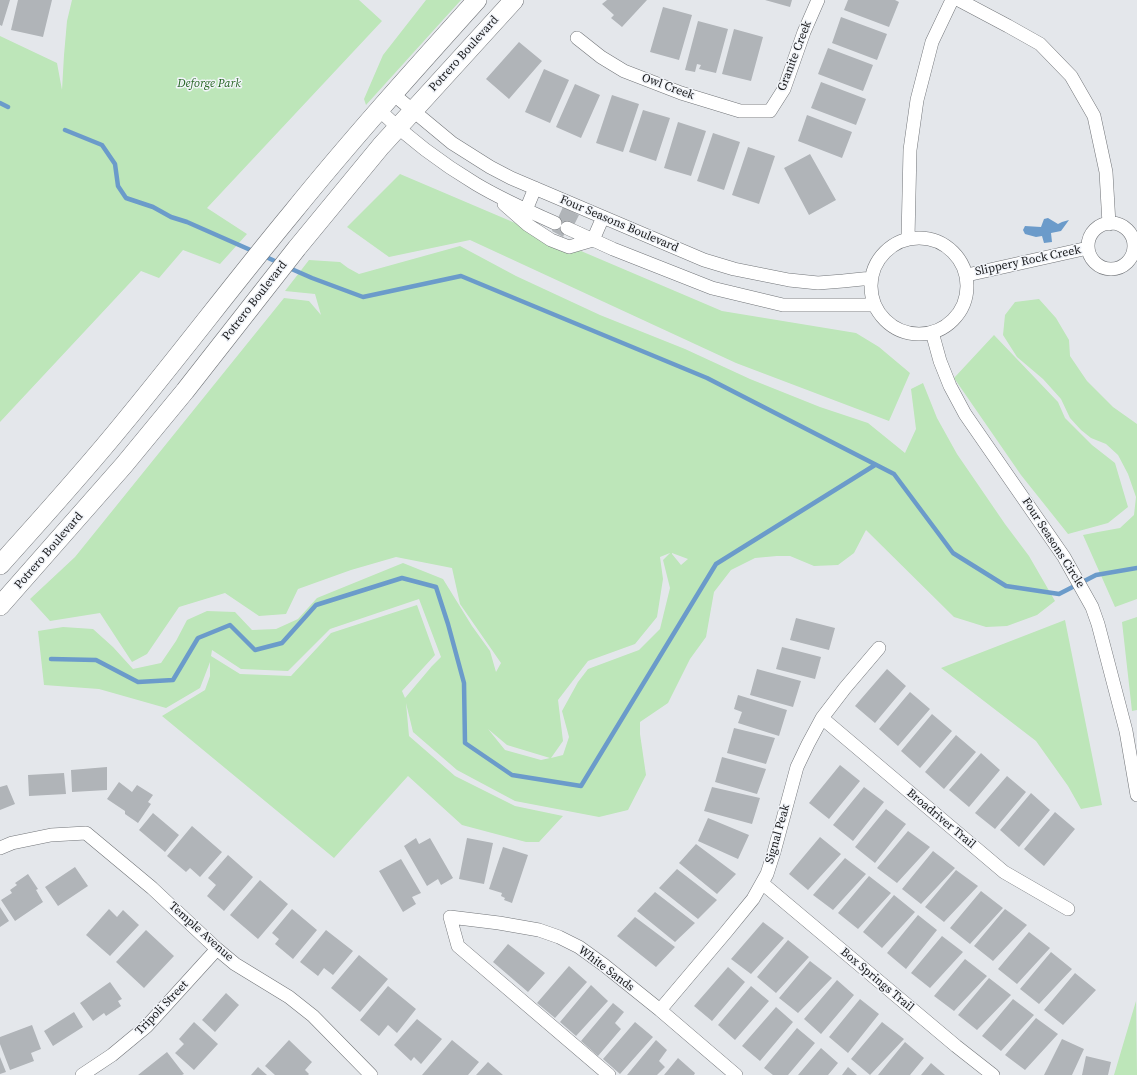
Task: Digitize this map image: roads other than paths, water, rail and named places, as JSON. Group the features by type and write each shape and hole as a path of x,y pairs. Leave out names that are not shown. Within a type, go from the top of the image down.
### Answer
{"street":[{"path":"0,565 122,426 273,237 379,110 477,0"},
{"name":"Potrero Boulevard","path":"0,606 124,465 297,248 381,146 514,0"},
{"name":"Granite Creek","path":"770,112 784,89 804,32 818,0"},
{"path":"908,238 910,150 917,100 932,42 952,0"},
{"path":"959,0 1040,44 1071,76 1094,116 1106,172 1109,224"},
{"name":"Owl Creek","path":"577,38 601,57 624,71 681,92 740,111 770,112"},
{"name":"Four Seasons Boulevard","path":"393,94 452,143 490,167 511,178 697,257 734,269 789,280 818,283 843,282 872,278"},
{"name":"Four Seasons Boulevard","path":"379,110 398,128 437,158 476,184 526,210 627,255 712,288 783,305 875,305"},
{"path":"526,210 535,188"},
{"name":"Four Seasons Boulevard","path":"489,191 528,225 551,240 569,247 593,240"},
{"path":"593,240 602,217"},
{"name":"Slippery Rock Creek","path":"1109,224 1123,226 1129,231 1134,244 1133,252 1126,264 1112,269 1099,265 1094,261 1088,248 1089,240 1092,234 1103,225 1109,224"},
{"path":"923,237 938,241 951,249 961,260 966,274 968,289 964,304 957,316 946,326 932,332 919,334 905,332 893,326 882,317 875,305 871,292 872,278 876,264 884,252 895,244 908,238 923,237"},
{"name":"Slippery Rock Creek","path":"966,274 1088,248"},
{"name":"Four Seasons Circle","path":"932,332 940,361 950,386 965,414 1064,557 1092,608 1132,730 1137,795"},
{"name":"Signal Peak","path":"660,1010 753,899 767,874 797,767 822,718 878,648"},
{"name":"Broadriver Trail","path":"822,718 1004,872 1068,909"},
{"name":"Temple Avenue","path":"0,848 12,843 51,835 86,833 152,888 235,964 289,997 313,1016 365,1073"},
{"name":"Box Springs Trail","path":"762,882 956,1046 993,1075"},
{"name":"White Sands","path":"609,1075 458,946 450,917 522,926 539,930 579,947 660,1010 736,1075"},
{"name":"Tripoli Street","path":"82,1075 112,1055 147,1026 217,949"}],"water":[{"path":"1048,218 1058,224 1069,220 1061,231 1051,233 1052,242 1044,243 1042,236 1036,237 1025,234 1023,230 1025,226 1041,227 1044,219"}],"waterway":[{"path":"0,103 8,107"},
{"path":"65,130 102,145 115,164 118,186 126,198 153,207 171,217 187,222 255,252"},
{"path":"264,256 279,263"},
{"path":"287,267 363,297 461,276 707,378 894,474 953,553 1006,586 1059,594 1096,575 1137,568"},
{"path":"51,659 96,660 138,682 173,680 198,638 230,625 255,650 282,643 316,605 402,578 436,587 464,683 465,743 512,775 581,786 716,564 875,465"}],"park label":[{"name":"Deforge Park","path":"209,84"}]}
